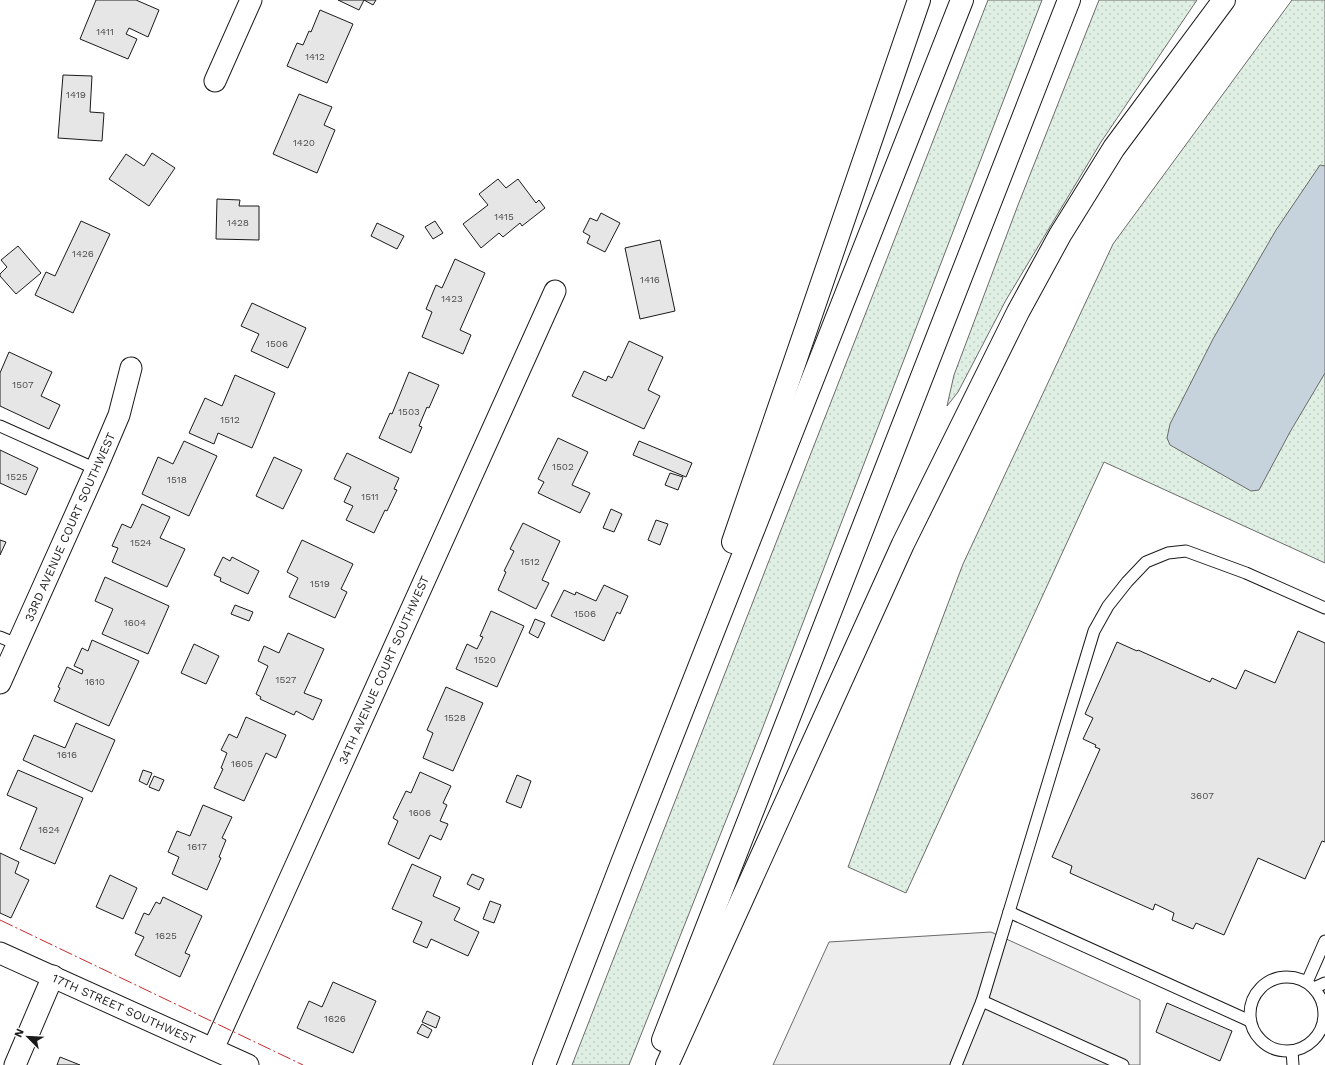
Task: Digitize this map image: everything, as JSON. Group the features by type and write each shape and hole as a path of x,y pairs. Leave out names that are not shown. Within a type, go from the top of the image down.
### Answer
{"highway":[{"path":"622,863 919,0"},
{"path":"544,1065 962,0"},
{"path":"653,1065 1069,0"},
{"path":"667,1065 903,544 1018,312 1060,235 1114,148 1224,0"}],"street":[{"path":"215,81 251,0"},
{"name":"34TH AVENUE COURT SOUTHWEST","path":"213,1049 555,291"},
{"name":"33RD AVENUE COURT SOUTHWEST","path":"0,683 9,640 96,469 119,415 131,368"},
{"name":"17TH STREET SOUTHWEST","path":"0,953 248,1065"},
{"path":"15,1065 53,976"}],"lane":[{"path":"0,426 96,469"},
{"path":"956,1065 982,1001 1094,631 1108,606 1127,582 1146,562 1168,553 1186,551 1246,574 1325,608"},
{"path":"1009,912 1250,1021"},
{"path":"1310,985 1325,942"},
{"path":"1282,977 1294,977 1310,985 1321,998 1324,1010 1324,1022 1319,1034 1311,1044 1299,1050 1287,1052 1274,1050 1263,1043 1254,1033 1250,1021 1250,1008 1253,997 1261,987 1270,980 1282,977"},
{"path":"1310,985 1325,983"},
{"path":"982,1001 1123,1065"},
{"path":"1292,1051 1293,1065"}],"green space":[{"path":"988,0 1042,0 761,732 629,1065 572,1065"},
{"path":"1099,0 1197,0 1101,142 1006,300 958,392 947,406 954,375 1018,205"},
{"path":"1292,0 1325,0 1325,563 1104,462 906,893 848,867 963,564 1113,244"}],"shaded area":[{"path":"1320,165 1325,166 1325,373 1290,432 1259,490 1251,491 1170,445 1167,438 1170,424 1213,339 1276,230"},
{"path":"991,932 1140,1000 1140,1065 773,1065 829,942"}],"building":[{"path":"96,0 136,0 159,10 148,37 129,28 126,34 137,39 128,59 80,39"},
{"path":"338,0 364,0 359,10"},
{"path":"364,0 376,0 373,5"},
{"path":"320,10 353,24 327,83 287,66 297,43 303,45 309,31 311,32"},
{"path":"63,75 92,76 90,112 104,113 102,141 58,138"},
{"path":"299,94 332,107 324,125 335,130 317,173 273,154"},
{"path":"152,153 175,168 149,206 109,179 126,154 144,166"},
{"path":"498,179 506,188 518,179 536,203 539,200 545,208 522,226 520,223 503,237 499,233 481,248 463,224 488,205 479,194"},
{"path":"217,199 240,200 239,206 259,206 259,240 216,239"},
{"path":"601,213 620,223 605,252 587,243 590,236 583,232 590,218 597,221"},
{"path":"81,221 110,234 73,313 35,295 46,272 55,276"},
{"path":"435,221 443,233 433,239 425,227"},
{"path":"377,223 404,236 397,249 371,236"},
{"path":"660,240 675,311 640,319 625,248"},
{"path":"18,246 41,273 16,294 0,276 0,274 7,267 1,260"},
{"path":"455,259 485,273 460,330 471,335 463,354 422,337 432,312 426,309 436,285 442,288"},
{"path":"252,303 306,328 288,368 251,351 259,334 241,326"},
{"path":"629,341 663,357 648,390 660,396 644,429 572,396 584,371 606,381 608,376 612,378"},
{"path":"9,352 52,372 41,396 60,405 49,429 0,406 0,373"},
{"path":"409,372 439,385 419,426 422,427 411,453 379,438 390,413 392,414"},
{"path":"235,375 275,393 252,448 218,433 214,444 189,433 205,398 222,406"},
{"path":"558,438 588,452 572,485 590,493 580,513 538,493 544,482 538,479"},
{"path":"184,441 217,456 189,516 142,494 158,457 173,464"},
{"path":"639,441 692,463 686,477 633,455"},
{"path":"0,450 38,468 26,495 0,483"},
{"path":"347,453 399,478 394,489 397,490 374,533 346,520 353,506 344,502 351,487 334,479"},
{"path":"274,457 302,470 283,509 256,496"},
{"path":"670,473 683,477 678,490 665,485"},
{"path":"142,504 170,517 160,538 185,549 167,587 112,562 118,548 112,546 122,524 131,528"},
{"path":"611,509 622,514 614,532 603,528"},
{"path":"656,520 668,524 660,545 648,540"},
{"path":"523,523 560,541 542,580 549,583 536,609 498,590 506,572 504,571 514,551 510,549"},
{"path":"0,540 6,542 0,555"},
{"path":"302,540 353,564 341,589 347,592 335,618 289,597 298,578 287,572"},
{"path":"223,557 230,561 232,557 259,571 248,594 220,581 221,578 214,575"},
{"path":"105,577 169,606 148,654 102,634 113,609 95,601"},
{"path":"604,585 628,596 620,614 617,612 604,641 551,616 564,590 575,595 576,592 596,601"},
{"path":"235,605 253,612 249,621 231,614"},
{"path":"491,611 524,626 497,687 456,669 467,644 477,649 483,637 480,636"},
{"path":"535,619 545,623 538,638 529,633"},
{"path":"1298,631 1325,643 1325,842 1322,841 1305,879 1258,858 1224,935 1196,923 1193,929 1172,920 1174,913 1155,904 1153,910 1070,873 1072,866 1052,857 1100,749 1095,747 1096,745 1083,739 1093,718 1085,714 1117,642 1210,682 1212,678 1236,689 1245,670 1275,683"},
{"path":"288,633 324,649 304,693 322,700 313,720 296,711 294,715 260,699 261,697 256,694 268,666 258,661 264,646 279,653"},
{"path":"92,640 139,661 109,726 54,701 60,688 58,687 67,667 82,674 83,670 74,666 82,648 88,651"},
{"path":"194,644 219,656 206,684 181,673"},
{"path":"446,687 483,703 453,771 423,758 433,733 427,730"},
{"path":"246,717 286,735 276,758 266,753 244,801 214,788 223,769 221,768 227,753 221,750 229,734 237,738"},
{"path":"76,723 115,740 92,792 23,760 34,735 65,748"},
{"path":"18,770 83,798 55,864 20,849 37,808 7,795"},
{"path":"143,770 152,773 147,785 139,781"},
{"path":"420,772 451,786 443,803 447,805 440,821 448,824 441,840 430,835 419,859 388,844 398,821 393,818 406,791 411,793"},
{"path":"517,775 531,781 521,808 506,802"},
{"path":"154,776 164,780 159,791 149,787"},
{"path":"203,805 232,817 222,838 226,840 219,857 221,858 207,890 172,874 179,857 168,852 177,831 190,836"},
{"path":"0,853 19,862 15,873 29,880 11,918 0,913"},
{"path":"412,864 441,877 433,896 460,908 454,920 479,932 468,956 431,939 427,948 413,942 422,922 392,909"},
{"path":"472,874 484,879 479,890 467,884"},
{"path":"110,875 137,888 123,919 96,907"},
{"path":"163,897 202,916 185,953 190,955 180,977 135,955 144,937 135,933 144,913 149,915 156,902 160,904"},
{"path":"490,901 501,905 494,923 483,919"},
{"path":"333,982 376,1001 353,1053 297,1028 309,1001 322,1007"},
{"path":"1167,1003 1232,1031 1220,1061 1156,1032"},
{"path":"427,1011 440,1017 436,1028 422,1022"},
{"path":"422,1024 432,1030 428,1038 417,1033"},
{"path":"60,1057 80,1065 57,1065"}],"power":[{"path":"0,920 303,1065"}]}
